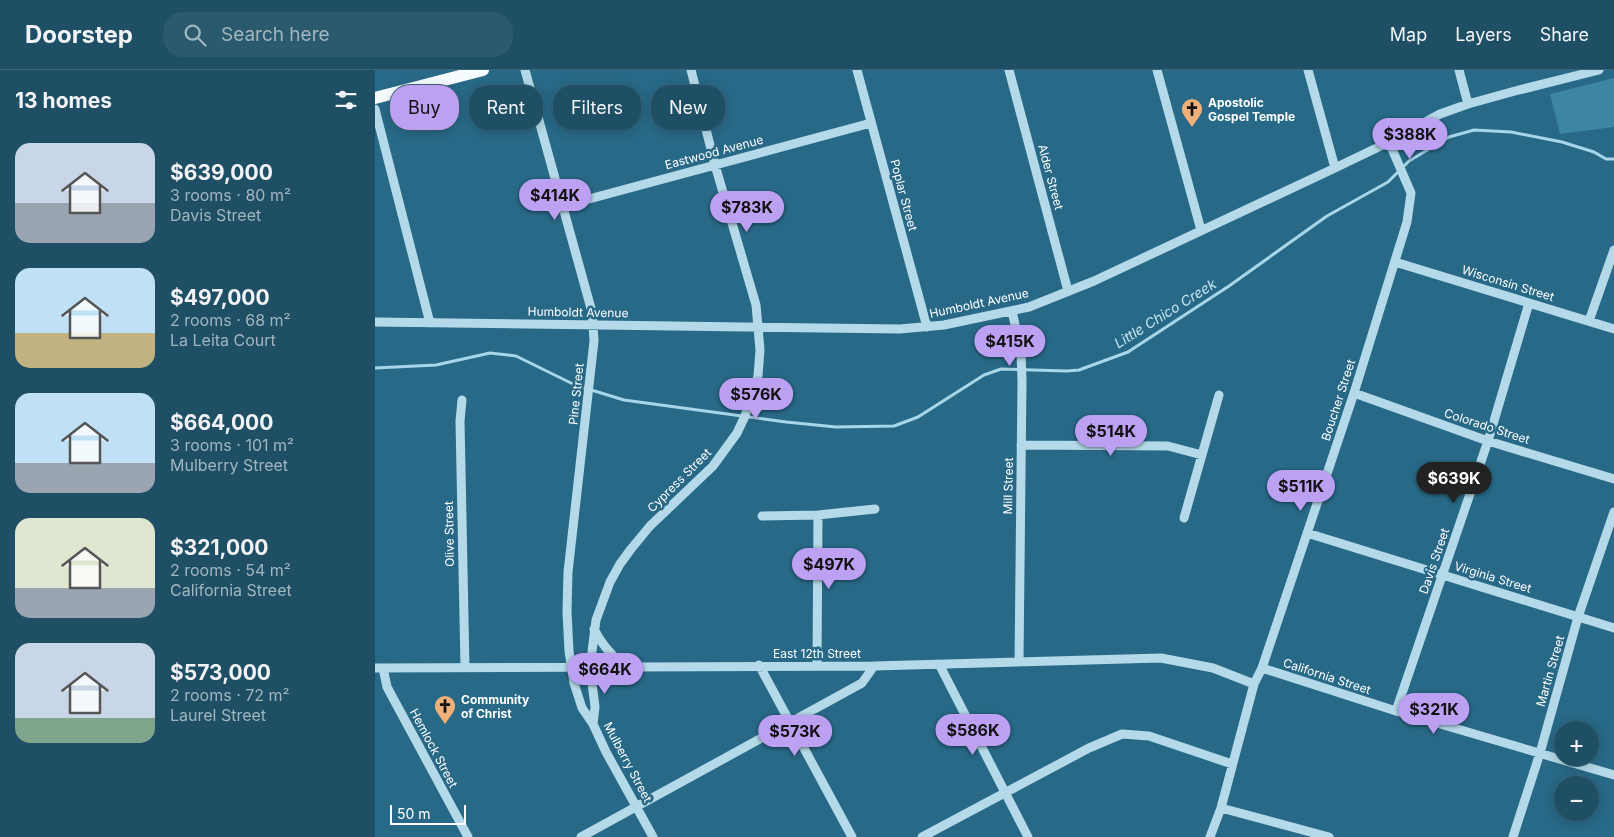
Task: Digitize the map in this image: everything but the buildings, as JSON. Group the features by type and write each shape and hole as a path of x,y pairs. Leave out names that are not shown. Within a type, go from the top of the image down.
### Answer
{"main road":[{"path":"375,98 483,70"}],"street":[{"name":"Pine Street","path":"525,70 594,325 591,372 569,572 567,612 571,667 582,708 593,724"},
{"name":"Cypress Street","path":"590,667 594,628 601,603 620,564 651,526 713,466 737,433 758,376 760,350 756,305 715,164 691,70"},
{"name":"Poplar Street","path":"857,70 927,327"},
{"name":"Alder Street","path":"1009,70 1068,291"},
{"path":"1157,70 1201,230"},
{"path":"1308,70 1335,168"},
{"path":"1459,70 1468,104"},
{"name":"Humboldt Avenue","path":"375,322 900,330 927,327 1012,311 1029,307 1068,291 1201,230 1389,142 1440,114 1468,104 1599,70"},
{"path":"375,109 431,322"},
{"name":"Eastwood Avenue","path":"563,206 871,123"},
{"name":"Boucher Street","path":"1210,837 1221,808 1254,684 1262,668 1307,533 1407,222 1411,193 1389,142"},
{"path":"1589,321 1614,250"},
{"name":"Wisconsin Street","path":"1395,262 1614,329"},
{"name":"Davis Street","path":"1396,711 1488,441 1529,303"},
{"name":"Mill Street","path":"1012,311 1021,352 1022,381 1019,662"},
{"name":"Colorado Street","path":"1353,393 1488,441 1614,479"},
{"path":"1184,518 1219,395"},
{"name":"Olive Street","path":"462,400 459,421 465,667"},
{"path":"1021,445 1168,446 1202,455"},
{"path":"762,516 818,515 875,509"},
{"name":"Martin Street","path":"1513,837 1540,753 1578,616 1614,512"},
{"path":"817,666 818,515"},
{"name":"Virginia Street","path":"1307,533 1614,628"},
{"path":"594,628 605,648 625,667"},
{"name":"East 12th Street","path":"379,668 874,666 1161,658 1213,668 1254,684"},
{"path":"939,664 1028,837"},
{"path":"759,665 852,837"},
{"path":"581,837 862,684 874,666"},
{"name":"Mulberry Street","path":"590,667 595,707 593,724 606,752 653,837"},
{"name":"Hemlock Street","path":"379,668 387,687 468,837"},
{"name":"California Street","path":"1262,668 1396,711 1614,775"},
{"path":"922,837 1089,748 1123,734 1149,736 1233,764"},
{"path":"1221,808 1329,837"}],"shaded area":[{"path":"1614,78 1614,127 1560,134 1550,94"}],"waterway":[{"name":"Little Chico Creek","path":"375,368 436,365 490,353 516,356 575,385 624,400 836,427 894,426 918,417 984,375 1001,369 1079,370 1128,352 1229,286 1327,216 1388,182 1409,161 1449,137 1474,130 1511,132 1562,142 1594,152 1606,159 1614,159"}],"place":[{"name":"Apostolic Gospel Temple","path":"1192,128"},
{"name":"Community of Christ","path":"445,725"}]}
